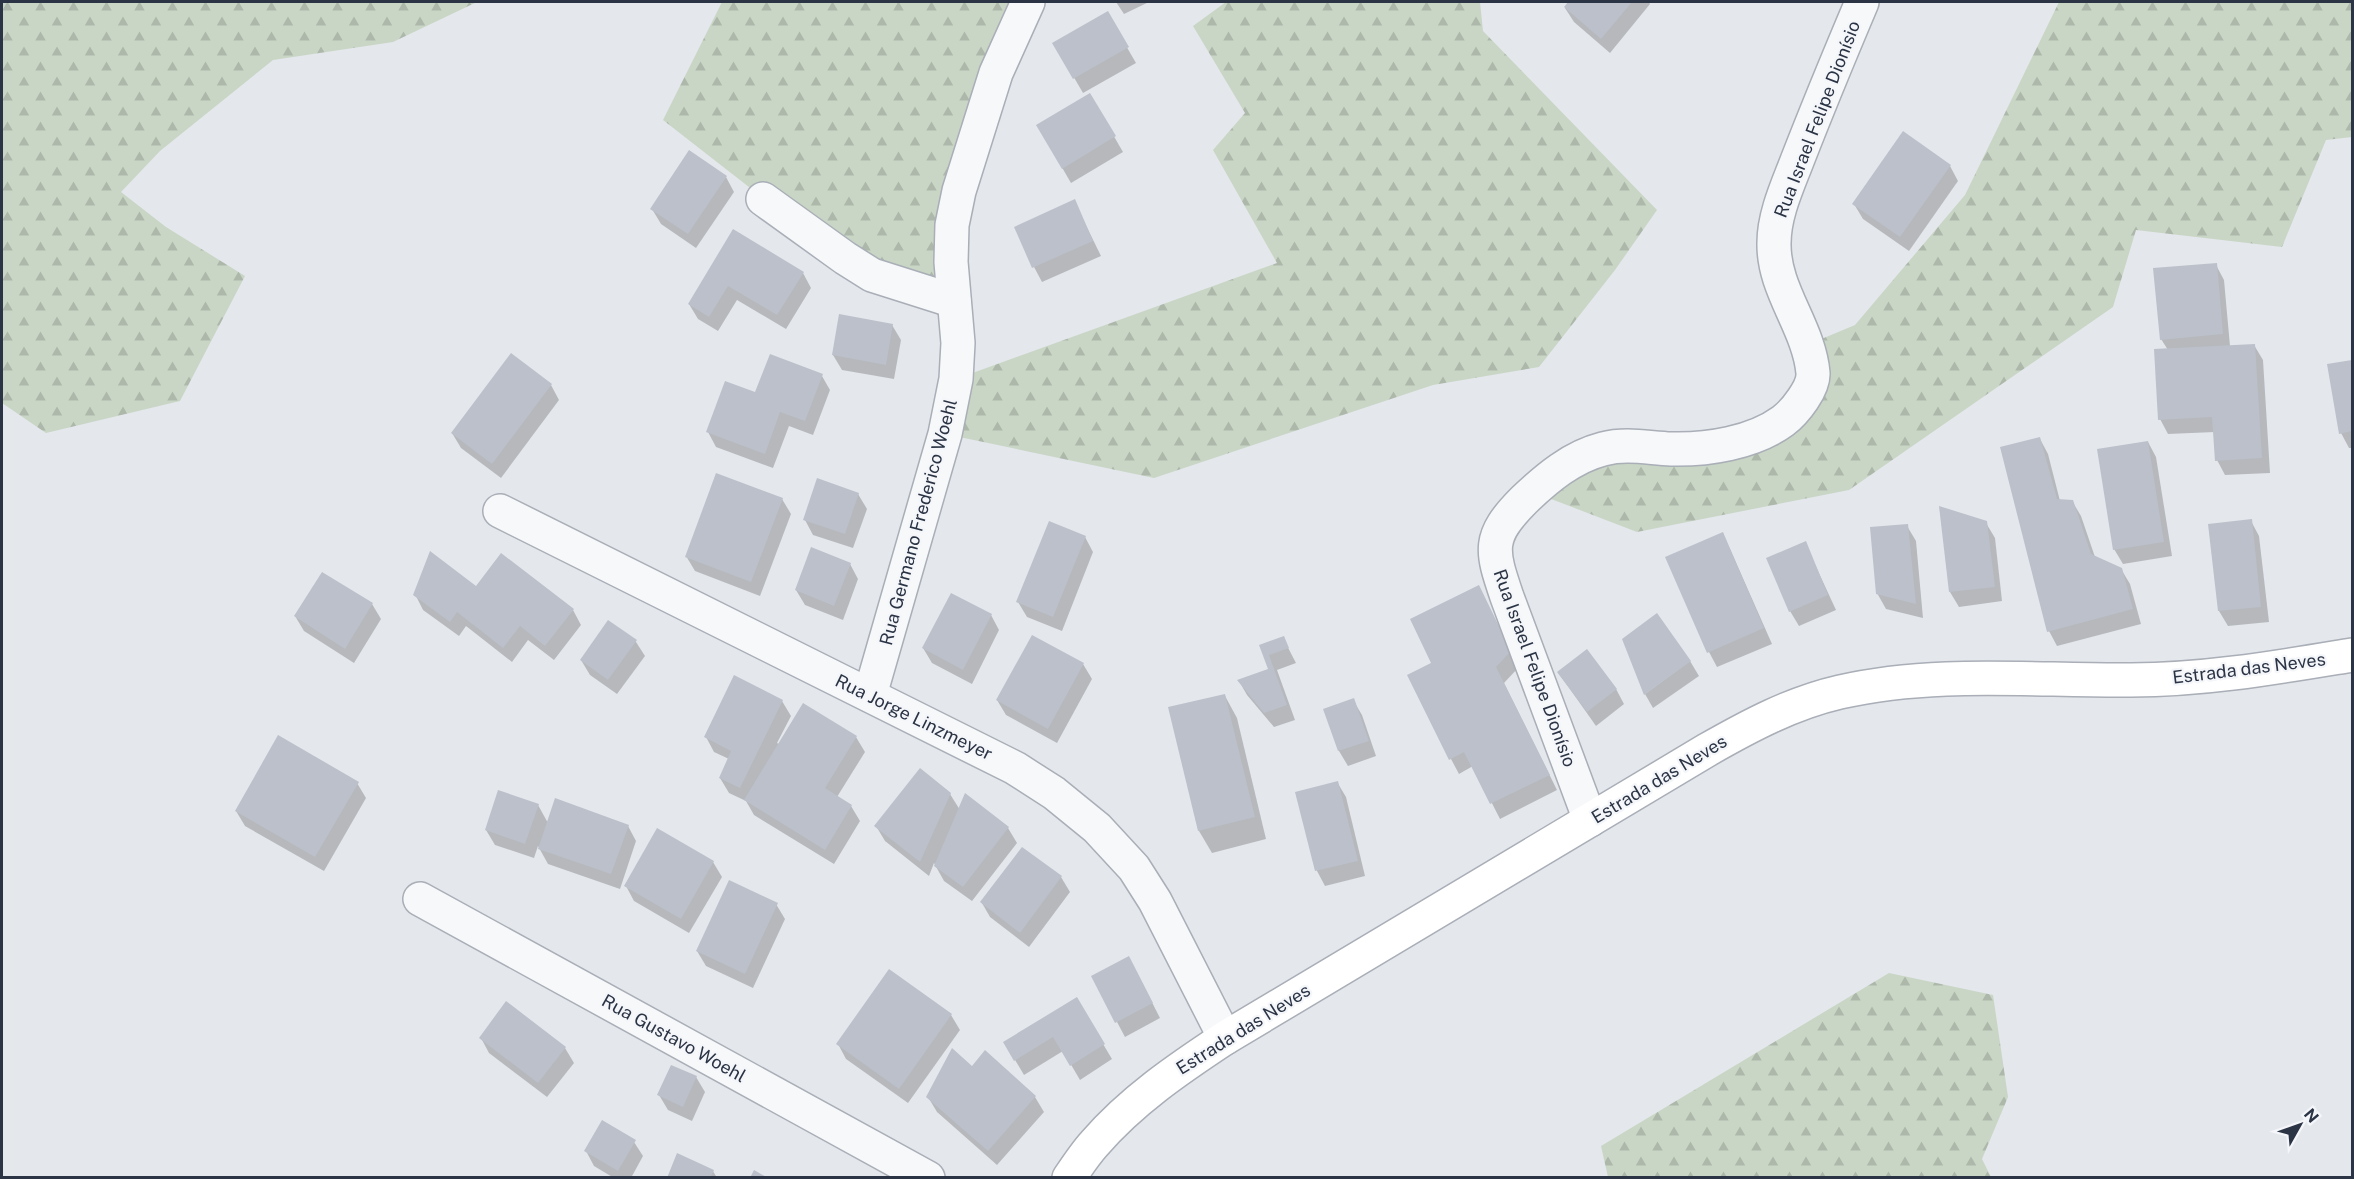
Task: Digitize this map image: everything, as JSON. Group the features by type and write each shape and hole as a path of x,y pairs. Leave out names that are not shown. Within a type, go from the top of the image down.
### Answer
{"main road":[{"name":"Estrada das Neves","path":"1069,1178 1094,1144 1137,1101 1224,1038 1748,727 1793,707 1839,692 1943,678 2027,677 2131,680 2211,676 2352,655"}],"street":[{"name":"Rua Germano Frederico Woehl","path":"870,695 945,434 956,380 958,343 951,262 952,225 958,191 996,73 1028,2"},
{"name":"Rua Israel Felipe Dionísio","path":"1590,820 1507,597 1498,569 1495,541 1508,516 1553,474 1577,458 1605,448 1633,445 1671,449 1724,446 1754,436 1783,421 1804,400 1814,375 1807,345 1779,275 1774,244 1778,213 1817,110 1862,2"},
{"path":"763,199 872,275 954,301"},
{"name":"Rua Jorge Linzmeyer","path":"500,511 1015,768 1054,793 1097,828 1134,867 1155,901 1224,1038"},
{"name":"Rua Gustavo Woehl","path":"420,899 928,1178"}],"green space":[{"path":"2,2 477,2 393,42 273,60 160,151 121,192 166,227 245,276 180,401 46,433 2,403"},
{"path":"722,2 1028,2 996,73 954,301 777,209 663,120"},
{"path":"1226,2 1480,2 1483,31 1657,210 1615,270 1539,367 1433,385 1154,478 945,434 956,379 1277,263 1213,150 1245,113 1193,26"},
{"path":"2059,2 2352,2 2352,137 2326,140 2282,247 2136,230 2113,307 1849,490 1637,532 1533,492 1553,474 1783,421 1807,345 1855,325 1965,195"},
{"path":"1889,973 1993,995 2008,1097 1982,1159 1991,1177 1608,1177 1601,1146"}],"building":[{"path":"1568,2 1632,2 1601,39 1564,7"},
{"path":"1108,11 1129,47 1073,79 1052,43"},
{"path":"1090,93 1116,136 1062,169 1036,125"},
{"path":"1903,131 1951,165 1900,237 1852,204"},
{"path":"689,150 727,176 688,234 650,209"},
{"path":"1075,199 1093,241 1032,268 1014,227"},
{"path":"733,229 804,272 777,315 728,286 709,317 688,304"},
{"path":"2217,263 2223,334 2160,340 2153,268"},
{"path":"839,314 893,324 886,365 832,355"},
{"path":"2255,344 2262,458 2215,461 2212,417 2158,420 2154,349"},
{"path":"511,353 552,384 492,464 451,433"},
{"path":"770,354 823,374 805,421 780,412 765,454 706,432 725,381 755,392"},
{"path":"2352,360 2352,431 2339,434 2327,364"},
{"path":"2040,437 2057,499 2073,500 2091,554 2122,568 2133,609 2047,632 2000,447"},
{"path":"2148,441 2164,542 2113,550 2097,449"},
{"path":"716,473 783,498 751,582 685,557"},
{"path":"817,478 859,493 845,534 803,520"},
{"path":"1939,506 1987,521 1995,587 1949,592"},
{"path":"2252,519 2261,607 2218,611 2208,524"},
{"path":"1049,521 1086,536 1053,617 1016,602"},
{"path":"1908,524 1916,604 1876,594 1870,527"},
{"path":"1723,532 1764,628 1707,653 1665,557"},
{"path":"1806,541 1828,595 1789,612 1766,558"},
{"path":"811,547 851,563 834,606 795,590"},
{"path":"430,551 476,586 501,553 574,609 545,646 520,626 503,648 457,612 450,622 413,595"},
{"path":"322,572 373,603 345,649 294,616"},
{"path":"1479,585 1511,651 1496,667 1550,775 1490,804 1464,752 1449,760 1407,675 1431,663 1410,619"},
{"path":"951,593 992,614 963,670 922,648"},
{"path":"1657,613 1691,661 1644,695 1622,639"},
{"path":"608,620 637,640 608,680 580,660"},
{"path":"1032,635 1084,663 1048,729 996,700"},
{"path":"1284,636 1289,648 1269,655 1287,705 1264,713 1237,680 1268,669 1259,645"},
{"path":"1587,649 1617,689 1587,712 1557,672"},
{"path":"734,675 783,700 740,788 719,778 731,751 704,737"},
{"path":"1225,694 1255,817 1198,831 1168,707"},
{"path":"1354,698 1369,741 1338,751 1323,709"},
{"path":"803,703 857,736 825,788 852,805 825,850 744,800"},
{"path":"278,735 359,782 315,857 235,811"},
{"path":"920,768 951,793 920,862 874,826"},
{"path":"1338,781 1358,861 1315,871 1295,792"},
{"path":"498,790 539,804 525,844 485,830"},
{"path":"965,793 1009,827 963,887 934,866"},
{"path":"555,798 629,825 611,874 538,849"},
{"path":"657,828 714,861 681,919 624,886"},
{"path":"1022,847 1062,876 1020,933 980,902"},
{"path":"729,880 778,903 745,974 696,951"},
{"path":"1129,956 1153,1003 1115,1023 1091,976"},
{"path":"889,969 952,1014 899,1089 836,1044"},
{"path":"1077,997 1105,1044 1070,1066 1053,1037 1014,1061 1003,1042"},
{"path":"506,1001 566,1047 538,1083 479,1038"},
{"path":"952,1048 972,1066 985,1050 1036,1096 988,1151 926,1097"},
{"path":"671,1065 697,1076 683,1107 657,1095"},
{"path":"602,1120 636,1140 618,1171 584,1151"},
{"path":"677,1153 714,1170 710,1178 667,1178"},
{"path":"754,1170 768,1178 750,1178"}]}
